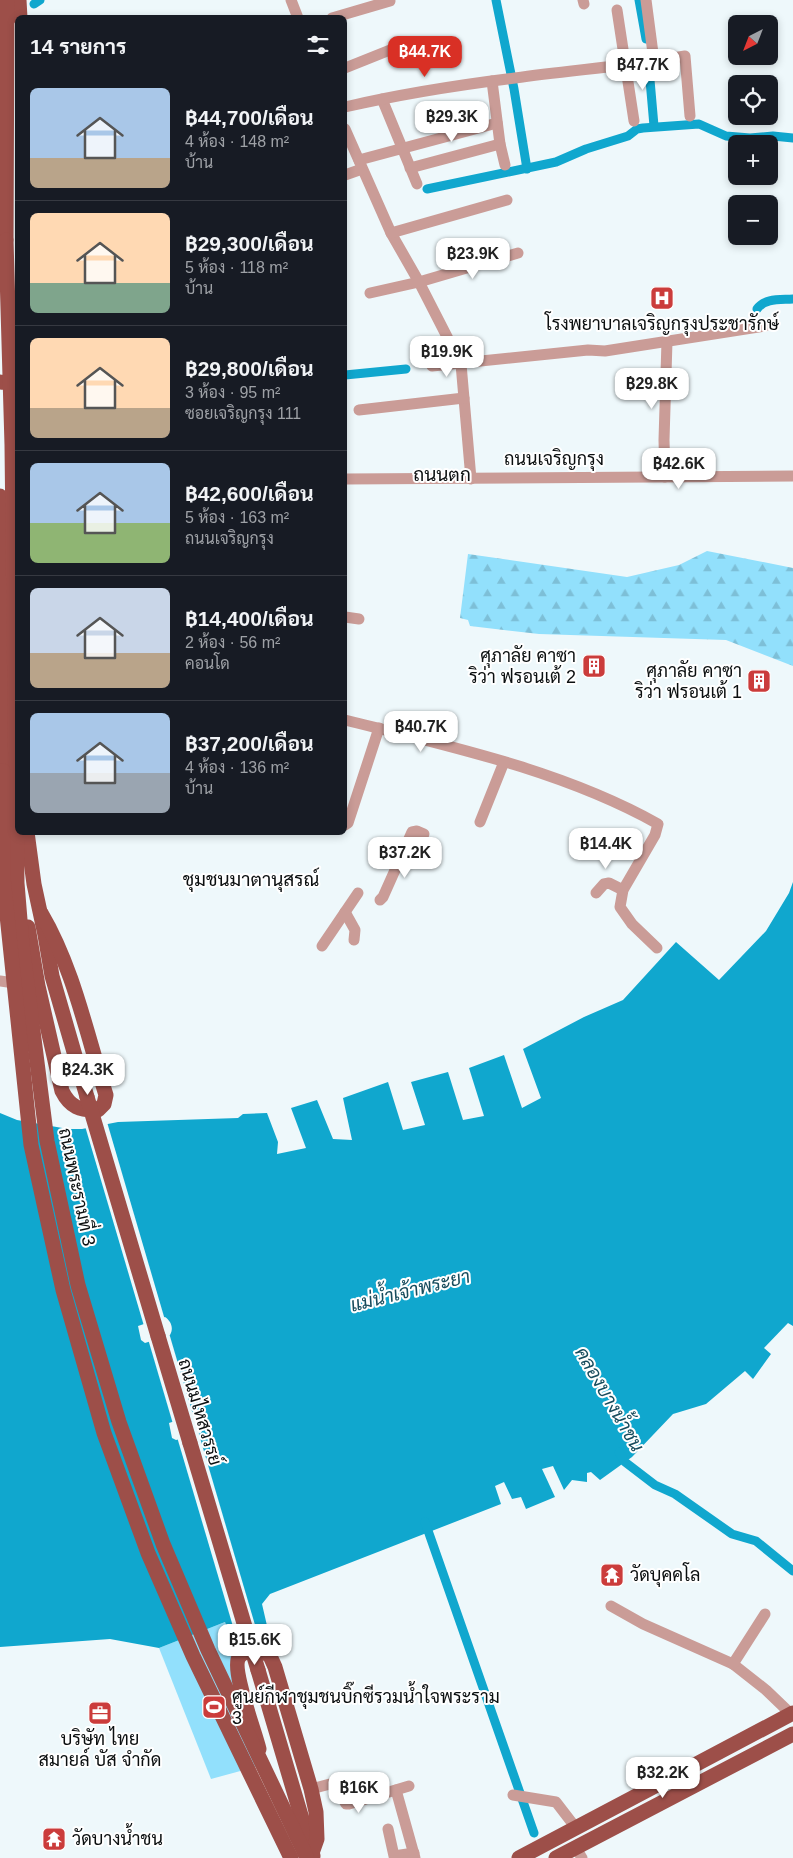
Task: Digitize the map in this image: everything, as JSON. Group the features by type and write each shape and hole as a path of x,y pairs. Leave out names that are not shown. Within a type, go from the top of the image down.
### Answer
{"main road":[{"name":"ถนนพระรามที่ 3","path":"7,0 6,240 12,445 15,708"},
{"path":"19,0 20,15"},
{"path":"0,382 12,380 15,374"},
{"path":"12,445 15,430"},
{"path":"0,481 15,480"},
{"path":"0,496 15,493"},
{"name":"ถนนพระรามที่ 3","path":"0,496 3,878 31,1145 63,1290 104,1433 148,1552 193,1656 290,1858"},
{"name":"ถนนมไหสวรรย์","path":"0,802 7,851 28,927 52,976"},
{"name":"ถนนพระรามที่ 3","path":"16,835 17,883 22,944 46,1141 78,1285 119,1422 163,1544 208,1650 310,1857"},
{"name":"ถนนมไหสวรรย์","path":"27,835 34,884 52,976 258,1670 310,1857"},
{"path":"28,927 38,986 62,1091 66,1100 74,1107 86,1111 98,1110 104,1104 106,1094 65,964 54,936 41,913"},
{"path":"260,1649 270,1656 311,1789 316,1812 317,1839 310,1857 284,1829 268,1789 254,1727 240,1686 236,1664 238,1658 243,1653 260,1649"},
{"path":"520,1858 792,1715"},
{"path":"556,1858 579,1853 793,1734"}],"street":[{"path":"291,0 297,15"},
{"path":"646,0 650,62"},
{"path":"342,15 390,1"},
{"path":"617,10 634,121"},
{"path":"347,67 410,42"},
{"path":"347,108 382,99 492,81 686,56 690,116"},
{"path":"492,81 504,164"},
{"path":"382,99 417,184"},
{"path":"347,174 360,165 402,148 497,122"},
{"path":"347,133 391,233 419,282 461,364 471,478"},
{"path":"410,168 500,144"},
{"path":"391,233 507,200"},
{"path":"370,293 419,282 518,253"},
{"path":"432,366 588,350 605,351 765,326"},
{"path":"665,477 664,440 667,341"},
{"path":"360,410 464,398"},
{"name":"ถนนเจริญกรุง","path":"347,479 793,476"},
{"path":"347,617 359,619"},
{"path":"347,720 547,775 640,813 658,824 655,835 623,890 620,907 624,914 657,948"},
{"path":"347,824 378,728"},
{"path":"480,822 504,762"},
{"path":"380,900 412,832 417,831 424,834"},
{"path":"375,848 400,858"},
{"path":"596,893 604,884 609,883 623,890"},
{"path":"322,946 358,893"},
{"path":"345,912 355,930 354,940"},
{"path":"0,982 38,986"},
{"path":"611,1606 644,1624 733,1664 766,1690 792,1715"},
{"path":"733,1664 765,1614"},
{"path":"311,1789 334,1783 346,1804 349,1804 409,1786"},
{"path":"388,1830 394,1856 415,1856 396,1790"},
{"path":"513,1795 556,1802 576,1828"}],"green space":[{"path":"707,551 793,568 793,666 726,640 539,634 470,626 468,620 460,618 468,554 627,577 679,565"},
{"name":"ศูนย์กีฬาชุมชนบิ๊กซีรวมน้ำใจพระราม 3","path":"225,1622 231,1638 259,1766 211,1779 159,1648"}],"water":[{"name":"แม่น้ำเจ้าพระยา","path":"793,882 793,1326 788,1323 764,1348 771,1354 753,1379 745,1371 706,1404 673,1414 632,1457 600,1480 591,1472 587,1473 587,1482 572,1480 564,1490 553,1466 542,1469 555,1497 526,1509 521,1497 512,1499 504,1482 495,1486 501,1504 270,1594 262,1604 268,1630 231,1638 225,1622 159,1648 110,1639 0,1647 0,1113 17,1120 68,1129 82,1129 118,1122 238,1118 243,1114 267,1113 278,1142 277,1154 306,1148 291,1108 317,1100 333,1139 352,1140 343,1098 388,1082 403,1130 425,1125 411,1082 448,1072 463,1120 484,1116 469,1068 504,1055 522,1108 541,1098 523,1049 584,1017 623,1000 676,942 719,980 766,931 789,893","holes":["165,1317 171,1325 170,1335 145,1343 141,1340 138,1326","196,1414 202,1422 201,1433 176,1440 172,1438 169,1423"]}],"pier":[{"path":"107,1122 165,1320 144,1326 85,1126"},
{"path":"169,1333 194,1418 173,1424 148,1339"},
{"path":"198,1431 258,1635 237,1640 177,1437"}],"waterway":[{"path":"34,4 40,0"},
{"path":"496,0 514,89 527,169"},
{"path":"639,0 646,39"},
{"path":"648,57 654,126"},
{"path":"427,189 556,162 586,149 628,136 637,129 643,128 699,124 726,136 793,138"},
{"path":"757,309 768,301 793,299"},
{"path":"347,375 406,369"},
{"name":"คลองบางน้ำชน","path":"619,1452 625,1462 655,1485 675,1494 732,1534 756,1541 793,1571"},
{"path":"425,1522 534,1833"}],"place":[{"name":"โรงพยาบาลเจริญกรุงประชารักษ์","path":"662,298"},
{"name":"ศุภาลัย คาซา ริว่า ฟรอนเต้ 2","path":"594,666"},
{"name":"ศุภาลัย คาซา ริว่า ฟรอนเต้ 1","path":"759,681"},
{"name":"วัดบุคคโล","path":"612,1575"},
{"name":"ศูนย์กีฬาชุมชนบิ๊กซีรวมน้ำใจพระราม 3","path":"214,1707"},
{"name":"บริษัท ไทย สมายล์ บัส จำกัด","path":"100,1713"},
{"name":"วัดบางน้ำชน","path":"54,1839"}],"district":[{"name":"ถนนตก","path":"442,474"},
{"name":"ชุมชนมาตานุสรณ์","path":"251,879"}]}
